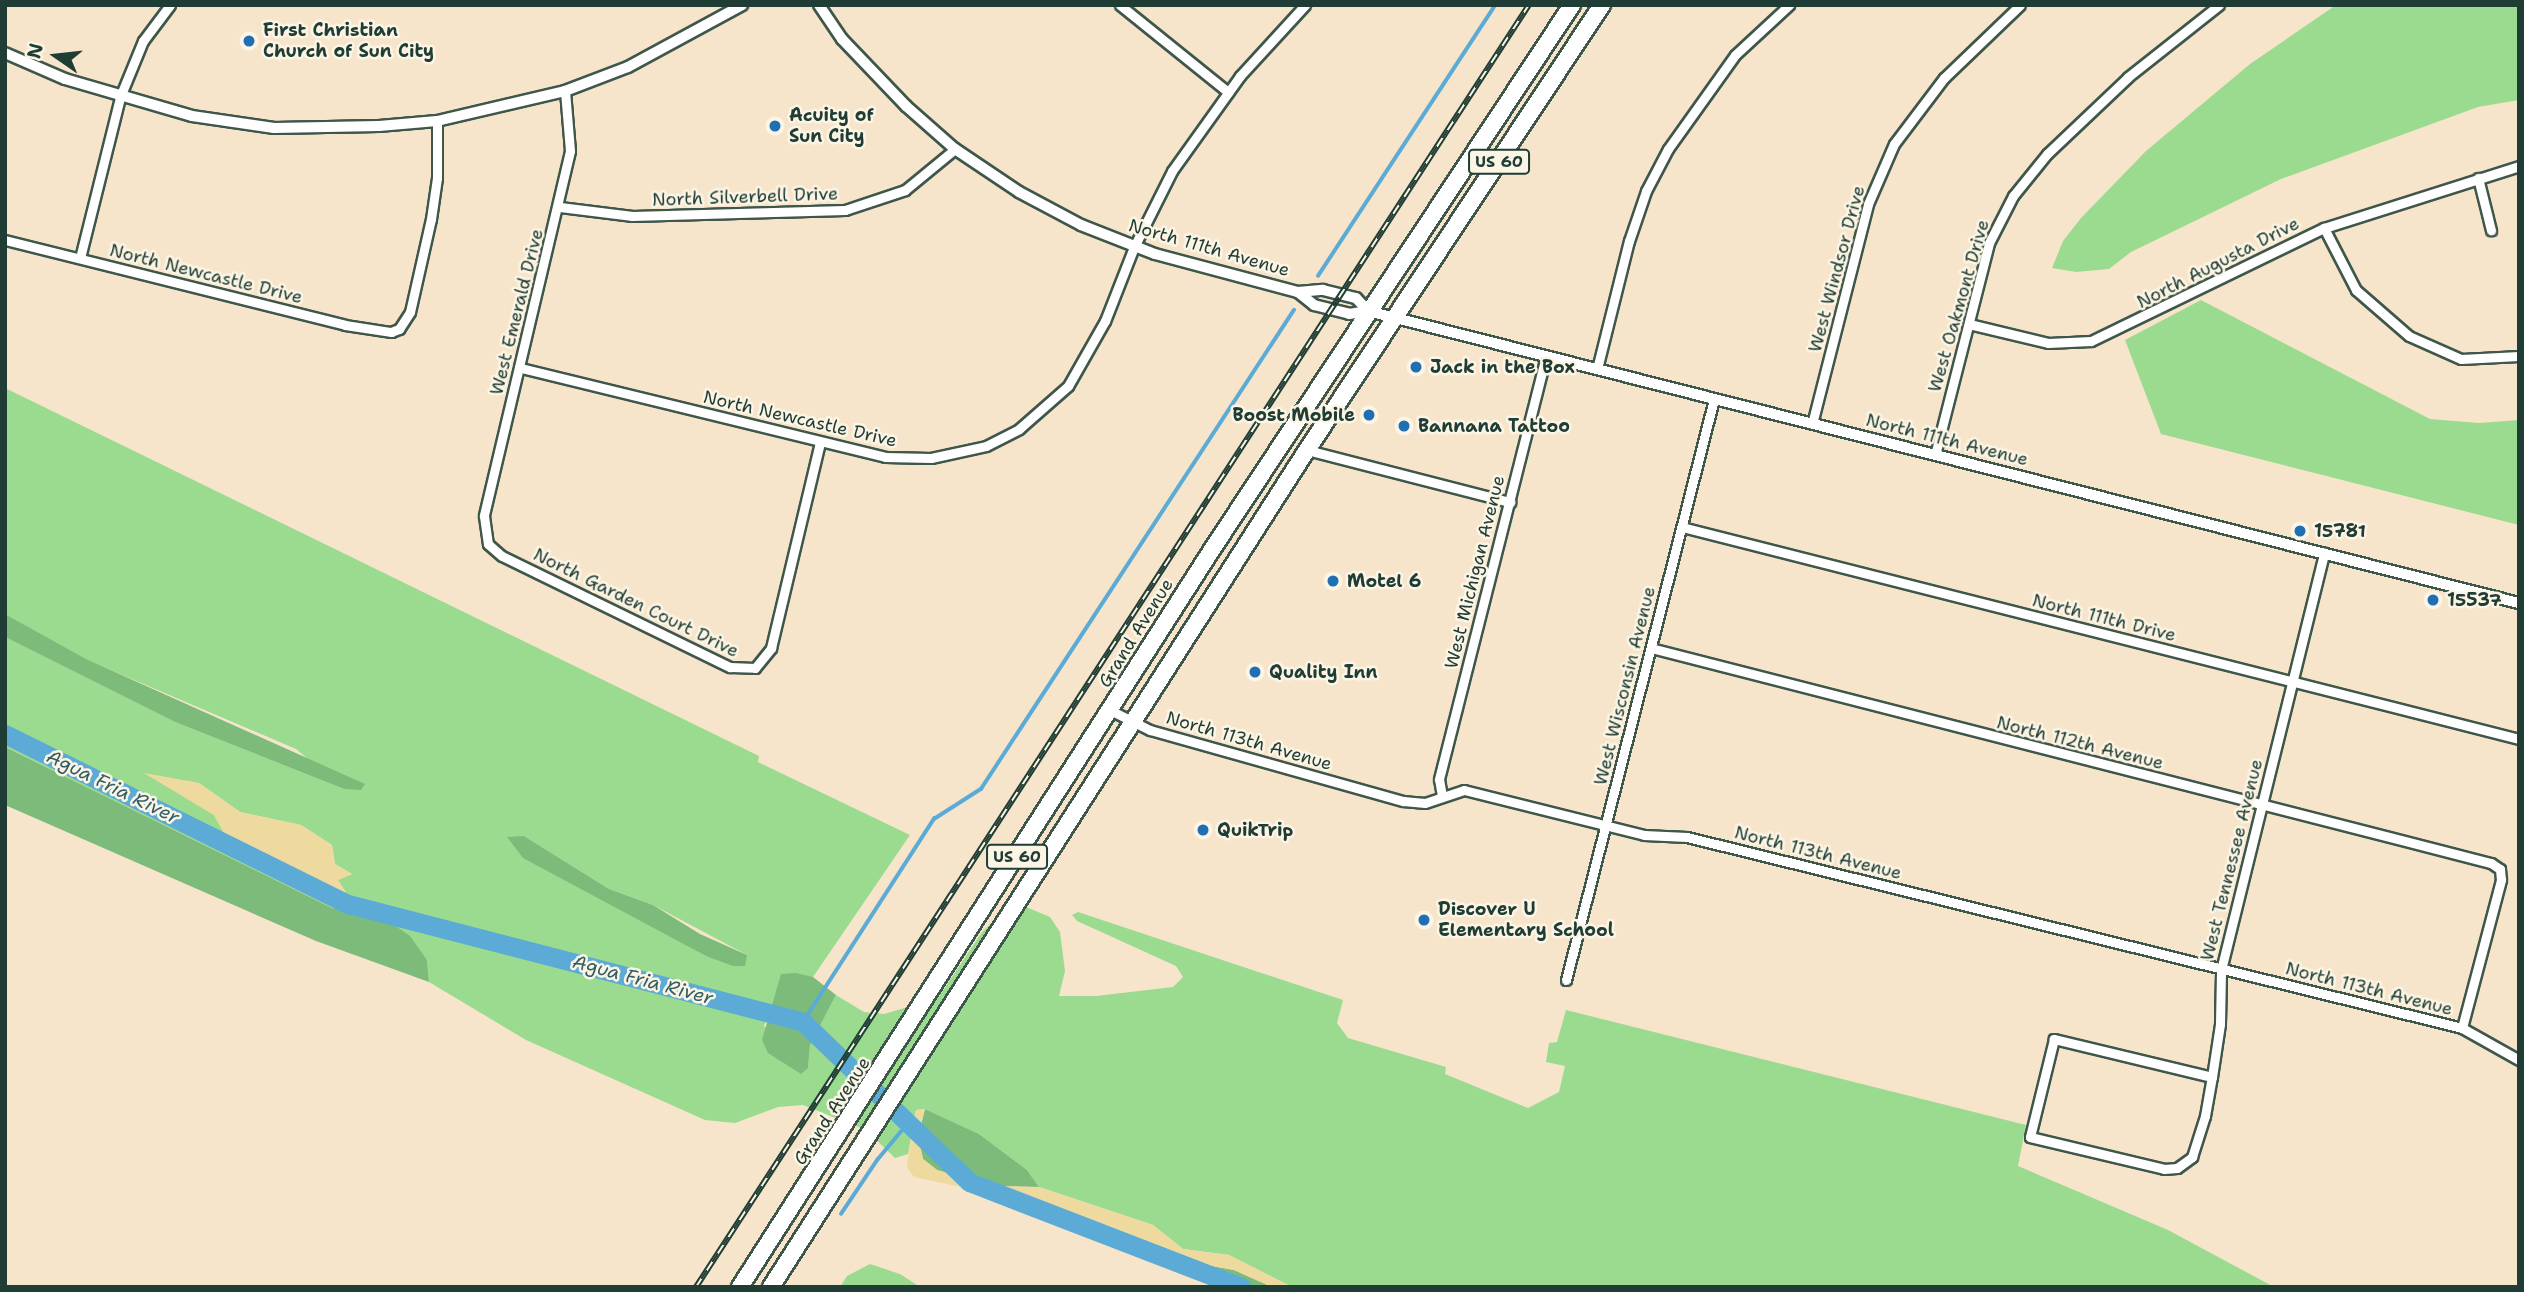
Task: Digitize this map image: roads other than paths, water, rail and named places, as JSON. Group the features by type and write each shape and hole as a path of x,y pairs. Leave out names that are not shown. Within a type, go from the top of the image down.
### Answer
{"highway":[{"name":"Grand Avenue","path":"740,1287 1368,312 1572,5"},
{"name":"US 60","path":"771,1287 947,1016 1130,723 1602,5"}],"street":[{"path":"80,258 120,97 143,41 170,5"},
{"path":"5,53 120,97 192,116 274,128 437,121 565,91 628,66 742,5"},
{"name":"North 111th Avenue","path":"819,5 842,39 898,100 955,149 1040,204 1134,247 1298,292 1323,290 1356,298 1368,312"},
{"path":"1120,5 1228,92"},
{"name":"North Newcastle Drive","path":"521,368 894,458 931,458 976,450 1018,429 1049,406 1085,362 1134,247 1172,171 1228,92 1305,5"},
{"path":"1597,369 1629,241 1646,191 1668,149 1735,55 1789,5"},
{"name":"West Windsor Drive","path":"1812,424 1868,204 1894,144 1944,78 2020,5"},
{"name":"West Oakmont Drive","path":"1935,455 1989,243 2027,176 2129,77 2219,5"},
{"name":"West Emerald Drive","path":"485,539 484,516 560,207 570,150 565,91"},
{"name":"North Newcastle Drive","path":"5,240 379,333 400,329 410,312 436,194 437,121"},
{"name":"North Silverbell Drive","path":"560,207 632,216 845,210 905,190 955,149"},
{"name":"North Augusta Drive","path":"1969,324 2048,343 2091,341 2324,228 2519,166"},
{"path":"2478,178 2491,230"},
{"path":"2324,228 2356,290 2409,336 2460,359 2519,356"},
{"name":"North 111th Avenue","path":"1298,292 1314,305 1349,314 1368,312 1394,318 2519,603"},
{"name":"West Michigan Avenue","path":"1442,796 1439,779 1546,356"},
{"name":"West Wisconsin Avenue","path":"1566,980 1714,399"},
{"name":"North Garden Court Drive","path":"485,539 502,556 730,667 755,668 771,648 820,442"},
{"path":"1307,450 1510,502"},
{"name":"North 111th Drive","path":"1682,527 2519,739"},
{"name":"West Tennessee Avenue","path":"2212,1077 2054,1039 2030,1137 2141,1165 2177,1168 2192,1157 2198,1143 2212,1077 2221,1024 2221,970 2325,554"},
{"name":"North 112th Avenue","path":"1651,648 2491,863 2500,869 2462,1028"},
{"name":"North 113th Avenue","path":"1110,710 1130,723 1403,801 1418,804 1464,790 1644,835 1687,837 2462,1028 2519,1060"}],"waterway":[{"path":"1318,276 1495,5"},
{"path":"803,1022 934,819 981,789 1294,310"},
{"name":"Agua Fria River","path":"5,734 348,904 803,1022 969,1182 1241,1287"},
{"path":"841,1214 878,1159 908,1123"}],"railway":[{"path":"696,1287 1529,5"}],"place":[{"name":"First Christian Church of Sun City","path":"249,41"},
{"name":"Acuity of Sun City","path":"775,126"},
{"name":"Jack in the Box","path":"1416,367"},
{"name":"Boost Mobile","path":"1369,415"},
{"name":"Bannana Tattoo","path":"1404,426"},
{"name":"15781","path":"2300,531"},
{"name":"Motel 6","path":"1333,581"},
{"name":"15537","path":"2433,600"},
{"name":"Quality Inn","path":"1255,672"},
{"name":"QuikTrip","path":"1203,830"},
{"name":"Discover U Elementary School","path":"1424,920"}]}
